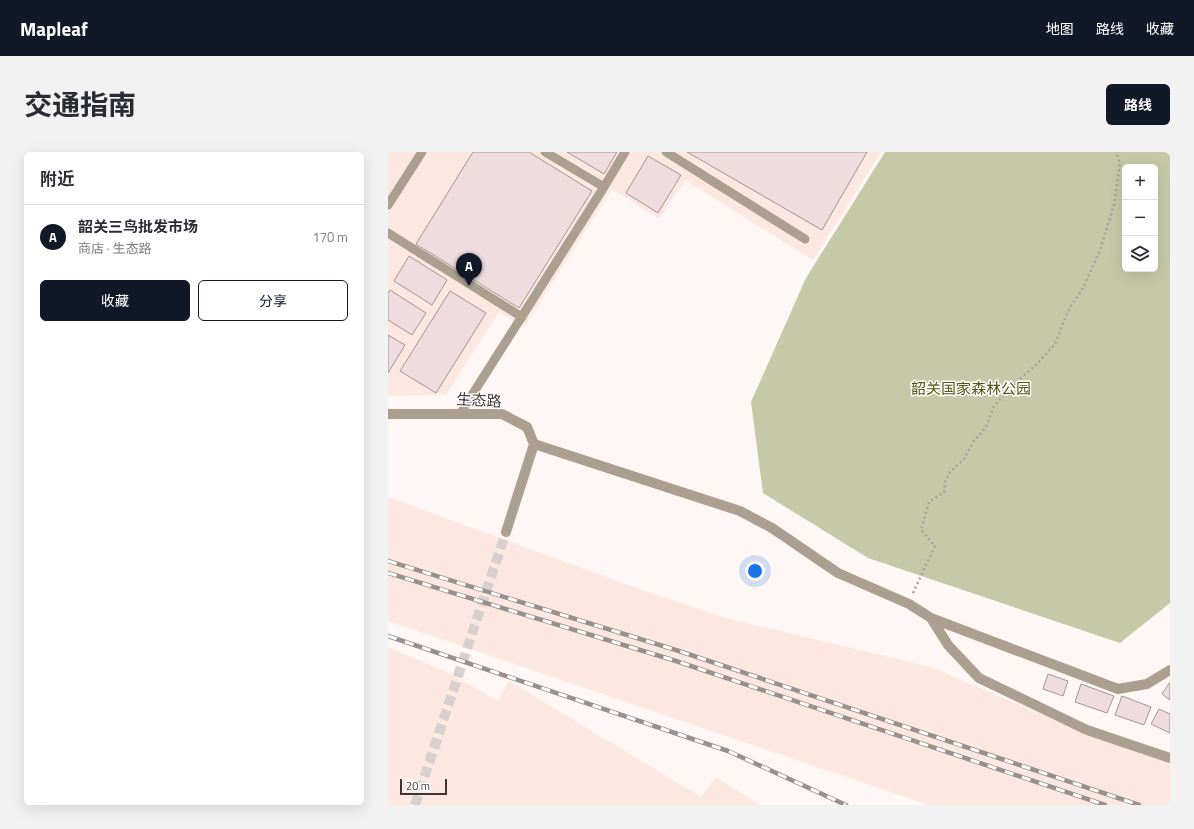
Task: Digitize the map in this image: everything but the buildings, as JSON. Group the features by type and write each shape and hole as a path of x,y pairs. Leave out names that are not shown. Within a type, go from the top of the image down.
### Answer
{"street":[{"name":"生态路","path":"388,414 502,414 527,428 534,444"},
{"path":"506,532 534,444 740,511 772,528 838,573 909,604 931,618 1118,689 1147,684 1170,670"},
{"path":"931,618 948,645 979,678 1087,730 1170,758"}],"lane":[{"path":"388,206 422,152"},
{"path":"545,152 604,187"},
{"path":"460,414 626,152"},
{"path":"666,152 805,239"},
{"path":"388,232 522,317"}],"path":[{"path":"909,604 913,592 935,546 921,530 929,502 944,492 945,482 950,472 964,459 973,442 986,427 994,406 1055,344 1068,311 1083,288 1100,250 1114,205 1120,163 1116,152"}],"shaded area":[{"path":"388,152 881,152 813,260 685,180 659,219 612,189 524,327 499,312 446,395 388,396"},
{"path":"388,497 625,584 725,618 931,667 1087,734 1170,761 1170,805 929,805 388,621"},
{"path":"388,647 449,673 498,701 509,681 701,797 716,777 760,805 388,805"}],"green space":[{"name":"韶关国家森林公园","path":"885,152 1170,152 1170,603 1120,643 868,558 763,493 751,402 806,278"}],"tunnel":[{"path":"415,805 506,532"}],"railway":[{"path":"388,561 679,651 1139,805"},
{"path":"388,573 676,661 1105,805"},
{"path":"388,636 728,751 846,805"}],"place":[{"name":"韶关三鸟批发市场","path":"469,286"}]}
